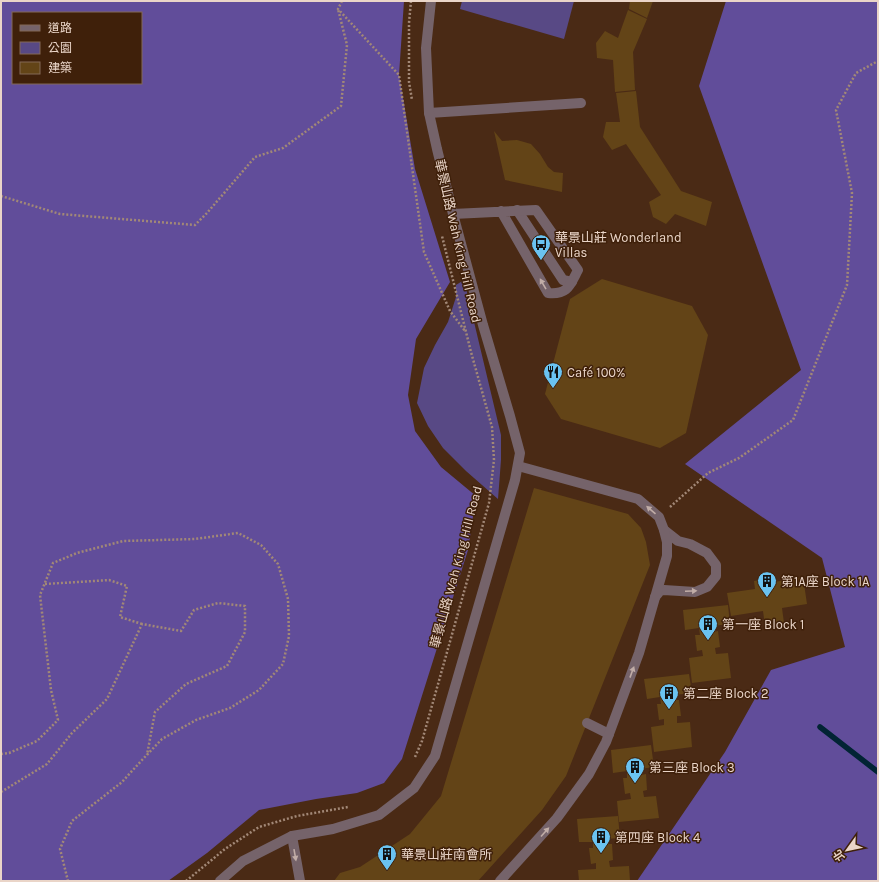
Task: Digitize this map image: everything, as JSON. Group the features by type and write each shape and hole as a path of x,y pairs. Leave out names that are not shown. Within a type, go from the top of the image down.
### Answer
{"street":[{"name":"華景山路 Wah King Hill Road","path":"220,881 243,861 292,836 333,829 379,815 414,788 435,756 515,480 520,453 453,214 436,148 429,113 426,48 431,1"},
{"path":"429,113 581,103"},
{"path":"453,214 501,211 517,210 536,210 578,270 572,282 565,291 556,294 548,293 501,211"},
{"path":"517,210 563,280 572,282"},
{"path":"500,881 562,812 589,774 606,742 639,653 667,556 667,542 659,517 638,499 518,466"},
{"path":"655,597 660,591 664,590 695,592 707,587 716,576 716,565 707,553 690,544 678,541 664,530"},
{"path":"587,723 609,734"},
{"path":"292,836 300,881"}],"path":[{"path":"1,196 60,214 196,225 255,157 283,148 341,106 347,45 338,9 342,1"},
{"path":"411,1 409,23 409,82 414,105"},
{"path":"338,9 399,75 424,252 450,311 466,332"},
{"path":"659,517 708,473 739,458 793,420 847,285 852,193 836,110 856,73 878,61"},
{"name":"華景山路 Wah King Hill Road","path":"414,759 422,741 489,503 494,460 492,427 441,232"},
{"path":"1,754 9,753 37,741 58,720 51,690 40,595 53,563 77,553 123,541 195,540 238,533 261,545 278,564 288,599 289,636 283,664 259,690 230,708 196,720 162,739 122,782 72,820 60,850 68,881"},
{"path":"45,584 109,580 127,586 120,617 142,624 181,630 194,610 218,603 245,606 245,632 227,666 186,684 155,712 146,755"},
{"path":"1,792 47,764 72,733 107,699 142,624"},
{"path":"186,881 225,849 259,827 297,816 348,807"}],"green space":[{"path":"462,1 574,1 564,39 460,9"},
{"path":"464,280 501,435 498,499 466,471 443,448 428,426 417,403 424,368 448,322 456,297 456,285"}],"shaded area":[{"path":"1,1 404,1 399,75 415,169 450,282 416,339 408,395 415,431 441,467 476,496 468,550 402,759 384,783 357,793 259,810 207,853 168,881 1,881"},
{"path":"726,1 878,1 878,881 637,881 725,752 771,670 845,647 822,558 685,464 801,370 699,86"}],"building":[{"path":"630,1 653,1 647,18 629,9"},
{"path":"628,10 647,19 633,52 635,90 615,92 613,60 597,58 596,43 605,31 618,38"},
{"path":"636,91 640,127 681,191 712,202 706,226 675,214 666,224 653,217 649,202 661,195 626,144 612,150 603,137 606,122 620,122 616,93"},
{"path":"494,131 502,141 517,140 531,144 540,154 548,167 554,172 563,173 562,192 505,180"},
{"path":"602,279 692,306 708,335 686,433 660,448 561,419 545,394 570,299"},
{"path":"534,488 628,514 641,528 646,542 650,565 566,776 542,810 478,881 334,881 340,873 360,867 410,834 441,796"},
{"name":"第1A座 Block 1A","path":"803,577 807,604 782,608 784,623 765,626 763,611 731,616 727,593 755,589 754,581 773,578 774,582"},
{"name":"第一座 Block 1","path":"728,605 730,624 712,626 713,632 718,631 720,647 715,648 716,654 728,653 731,678 692,683 689,658 703,656 702,650 697,651 695,635 700,635 699,628 685,630 683,610"},
{"name":"第二座 Block 2","path":"689,674 692,693 674,695 674,700 679,700 681,716 677,716 677,723 690,722 692,747 654,752 651,727 664,725 664,719 659,720 657,704 661,704 660,697 647,699 644,679"},
{"name":"第三座 Block 3","path":"651,745 654,767 640,769 641,775 646,774 647,790 643,791 644,797 656,796 659,818 619,822 617,801 631,799 630,793 625,794 623,778 627,778 627,771 613,773 611,750"},
{"name":"第四座 Block 4","path":"618,816 620,838 606,839 606,844 612,844 613,860 609,861 610,867 629,866 630,881 579,881 578,870 596,869 596,863 591,864 589,848 593,848 593,842 579,842 577,819"}],"waterway":[{"path":"820,727 878,772"}],"place":[{"name":"華景山莊 Wonderland Villas","path":"541,261"},
{"name":"Café 100%","path":"553,389"},
{"name":"第1A座 Block 1A","path":"767,598"},
{"name":"第一座 Block 1","path":"708,641"},
{"name":"第二座 Block 2","path":"669,710"},
{"name":"第三座 Block 3","path":"635,784"},
{"name":"第四座 Block 4","path":"601,854"},
{"name":"華景山莊南會所","path":"387,871"}]}
